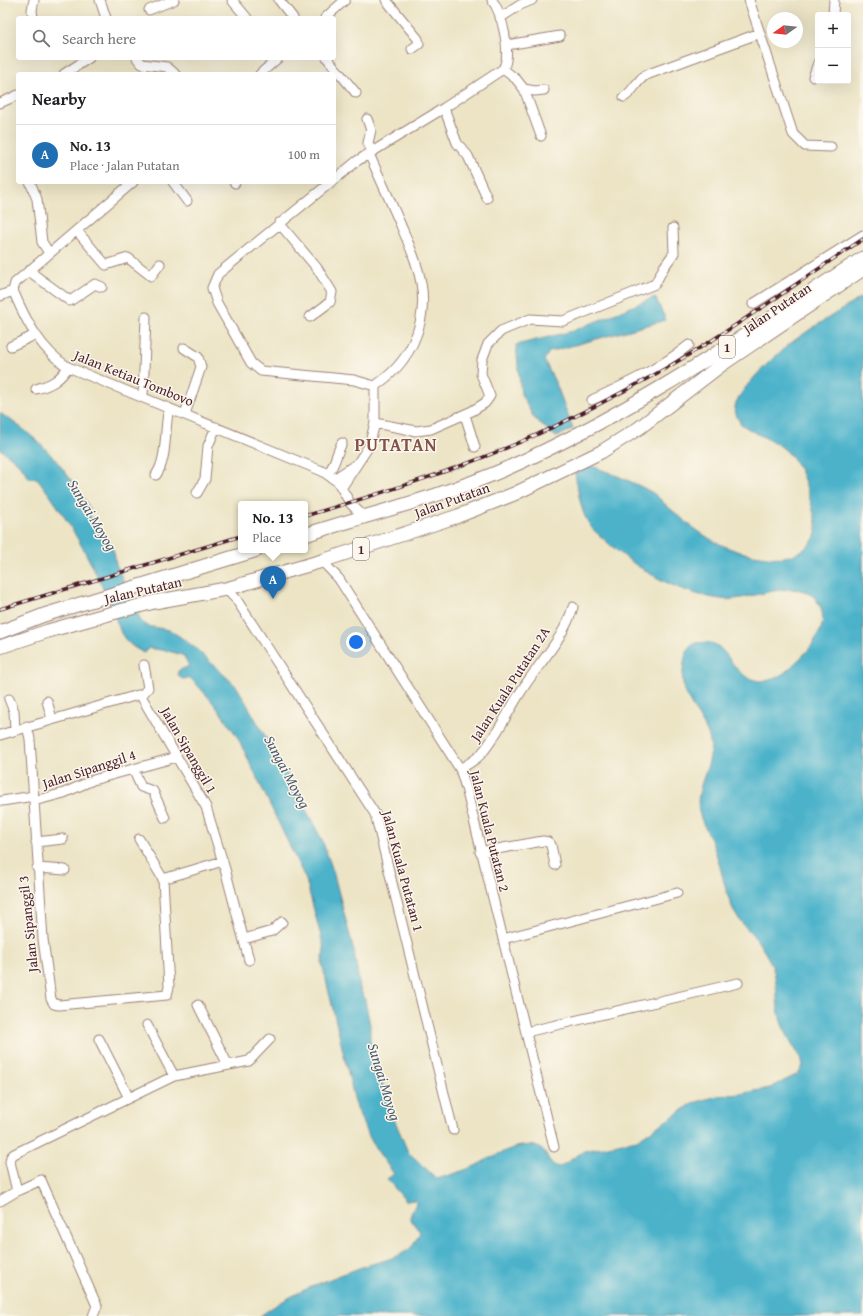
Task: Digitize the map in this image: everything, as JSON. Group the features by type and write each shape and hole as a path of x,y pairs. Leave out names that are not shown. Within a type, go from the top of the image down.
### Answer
{"highway":[{"name":"Jalan Putatan","path":"308,534 486,477 550,448 588,429 660,389 748,334 863,258"},
{"name":"Jalan Putatan","path":"0,647 48,631 154,602 226,589 240,585 322,561 488,505 560,473 601,452 654,418 721,365 863,269"},
{"path":"840,273 846,274 863,269"},
{"path":"748,334 756,333 763,338"},
{"name":"Jalan Putatan","path":"0,632 44,615 101,599 248,553"}],"street":[{"path":"33,16 32,10 34,0"},
{"path":"100,0 105,16"},
{"path":"149,10 174,0"},
{"path":"232,0 244,16"},
{"path":"280,0 292,16"},
{"path":"327,16 345,0"},
{"path":"386,0 418,39 419,44 412,49"},
{"path":"336,178 349,167 370,153 444,108 504,68 508,60 507,45 500,18 492,0"},
{"path":"500,18 520,5 532,0"},
{"path":"748,0 793,134 800,144 805,146 831,147"},
{"path":"833,12 834,0"},
{"path":"624,98 628,95 640,78 646,75 760,33"},
{"path":"507,45 560,36"},
{"path":"67,72 86,60"},
{"path":"139,60 142,64 167,67 173,72"},
{"path":"262,72 276,60"},
{"path":"329,60 356,93"},
{"path":"504,68 524,89 541,136"},
{"path":"813,77 815,71"},
{"path":"524,89 536,91 544,90"},
{"path":"0,103 16,95"},
{"path":"444,108 457,143 468,156 487,198"},
{"path":"367,119 371,130 368,143 370,153 414,258 420,278 424,302 418,331 406,355 394,371 375,386"},
{"path":"31,184 37,199 42,242 49,253"},
{"path":"0,296 13,291 15,283 29,270 132,184"},
{"path":"174,184 187,201"},
{"path":"328,184 218,274 212,288 217,302 251,363 261,370 354,380 375,386"},
{"path":"279,223 317,268 332,292 330,302 310,317"},
{"path":"375,423 409,430 423,430 465,415 485,403 489,399 489,391 483,379 481,367 484,352 494,336 512,325 530,319 563,321 655,284 664,267 674,253 673,228"},
{"path":"76,231 106,265 128,258 151,276 160,264"},
{"path":"753,304 863,236"},
{"path":"29,270 70,301 95,284 102,287"},
{"name":"Jalan Ketiau Tombovo","path":"13,291 35,335 52,356 68,367 216,427 331,476 342,487 350,503 363,516"},
{"path":"143,397 146,317"},
{"path":"11,346 35,335"},
{"path":"592,400 650,373 671,360 689,345"},
{"path":"184,348 198,357 200,367 184,414"},
{"path":"36,389 54,383 62,377 68,367"},
{"path":"342,487 369,446 375,423 375,386"},
{"path":"156,475 162,462 165,425 169,408"},
{"path":"465,415 475,447"},
{"path":"197,492 205,478 208,446 216,427"},
{"path":"331,476 335,457 342,443"},
{"path":"331,476 356,464"},
{"path":"347,521 350,511 350,503"},
{"name":"Jalan Kuala Putatan 2","path":"337,556 338,576"},
{"name":"Jalan Kuala Putatan 2","path":"322,561 338,576 460,768 554,1147"},
{"path":"240,585 238,593 240,606"},
{"name":"Jalan Kuala Putatan 1","path":"226,589 233,595 375,814 453,1130"},
{"name":"Jalan Kuala Putatan 2A","path":"460,768 477,758 489,744 520,692 563,630 570,618 573,607"},
{"path":"0,735 26,726 130,697 141,696 148,688 144,665"},
{"name":"Jalan Sipanggil 1","path":"141,696 206,808 223,861 249,960"},
{"path":"9,700 14,712 15,730"},
{"path":"47,701 52,719"},
{"name":"Jalan Sipanggil 3","path":"26,726 30,739 43,947 51,999 54,1004 59,1005 168,995 169,987 163,879"},
{"name":"Jalan Sipanggil 4","path":"2,801 34,799 64,793 93,780 176,757"},
{"path":"133,769 141,787 153,791 165,818"},
{"path":"36,842 63,839"},
{"path":"139,839 163,879 223,861"},
{"path":"480,852 543,840 551,845 555,865"},
{"path":"37,868 66,870"},
{"path":"503,939 677,893"},
{"path":"244,940 272,931 282,922"},
{"path":"526,1032 738,983"},
{"path":"198,1005 228,1065"},
{"path":"147,1025 174,1076"},
{"path":"99,1039 129,1098"},
{"path":"17,1191 10,1162 11,1157 14,1154 174,1076 252,1059 270,1039"},
{"path":"0,1201 41,1180 97,1306 93,1316"}],"water":[{"path":"863,296 863,1316 260,1316 284,1300 309,1288 362,1267 392,1258 408,1250 414,1244 420,1232 411,1218 411,1213 415,1206 416,1200 406,1201 387,1179 394,1174 376,1149 365,1129 355,1102 322,963 324,948 306,880 238,738 216,706 204,692 190,678 182,679 178,675 178,671 189,666 184,656 148,648 145,653 131,645 123,637 95,572 62,514 37,478 29,478 20,465 0,449 0,413 29,434 52,456 81,494 91,510 85,510 106,536 114,552 116,564 141,621 147,626 169,630 179,636 194,647 237,687 287,774 322,840 333,871 354,951 360,989 365,1000 370,1025 370,1039 373,1056 392,1114 408,1152 437,1179 475,1166 512,1148 528,1145 535,1146 543,1150 552,1164 560,1167 584,1151 637,1140 693,1103 717,1096 740,1094 770,1088 798,1074 803,1066 802,1061 787,1035 780,1018 776,979 772,966 761,945 738,918 732,907 712,842 700,815 698,802 699,792 710,758 710,741 703,724 688,699 683,681 683,671 686,654 690,647 697,643 706,642 719,647 738,670 745,676 759,681 773,679 787,671 805,654 820,632 823,619 819,604 811,595 800,590 788,589 732,599 720,599 704,596 673,586 645,571 618,552 591,527 581,506 575,473 592,466 638,485 653,493 670,509 713,541 735,550 747,554 776,557 786,557 801,551 812,542 816,533 816,523 801,472 797,464 784,449 741,424 736,414 735,407 742,392 786,347 814,327"},
{"path":"655,297 666,320 549,352 544,360 557,386 573,429 556,437 534,418 521,394 516,345 573,331"}],"railway":[{"path":"308,515 444,472 525,440 573,417 679,361 759,310 863,239"},
{"path":"0,609 238,537"}],"place":[{"name":"No. 13","path":"273,599"}],"district":[{"name":"PUTATAN","path":"396,445"}],"water label":[{"name":"Sungai Moyog","path":"92,515"},
{"name":"Sungai Moyog","path":"287,772"},
{"name":"Sungai Moyog","path":"384,1082"}]}
